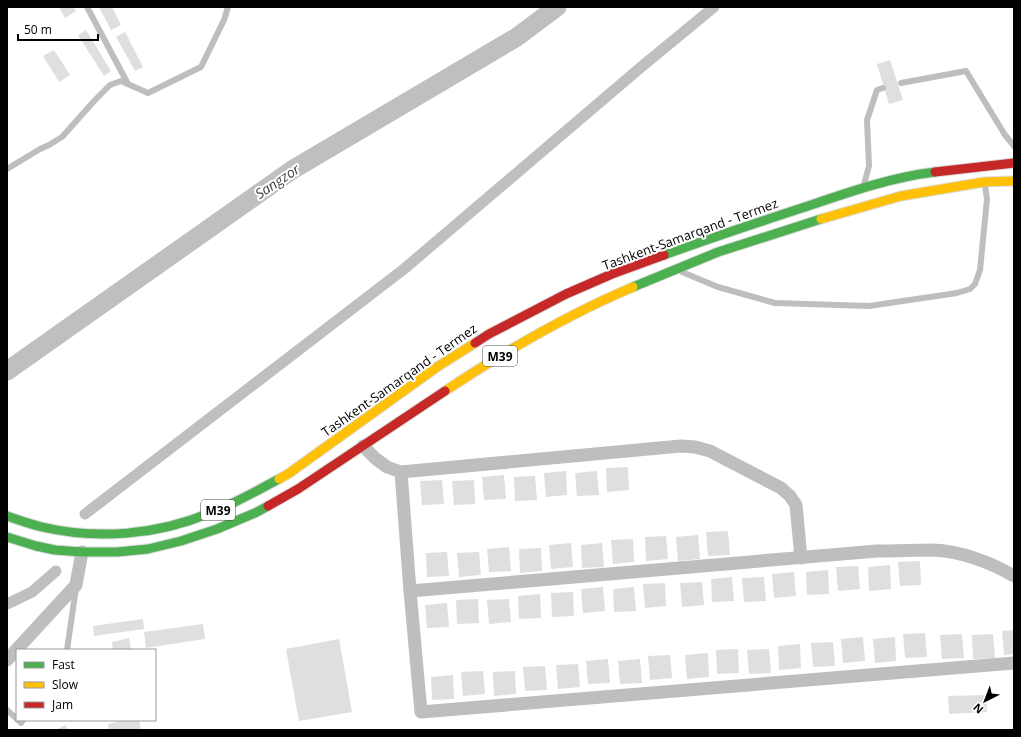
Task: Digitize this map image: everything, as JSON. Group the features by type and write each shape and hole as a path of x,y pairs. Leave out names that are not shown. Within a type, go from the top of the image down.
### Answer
{"highway":[{"name":"Tashkent-Samarqand - Termez","path":"7,516 41,527 63,531 87,534 111,534 142,532 171,526 209,514 232,504 288,474 437,367 496,331 566,294 612,274 724,233 862,188 927,173 1014,163"},
{"name":"Tashkent-Samarqand - Termez","path":"7,537 55,550 117,552 148,549 181,541 217,529 255,513 298,489 486,364 552,326 607,298 718,252 901,196 984,182 1014,181"},
{"path":"437,367 436,373 438,380 444,385 452,386"}],"street":[{"path":"362,446 387,468 401,472 681,446 695,447 710,451 781,488 790,496 796,505 801,558"},
{"path":"401,472 421,712 1014,663"},
{"path":"410,591 877,551 934,550 963,554 1002,569 1014,576"},
{"path":"17,649 76,585 82,552"},
{"path":"7,660 16,650"}],"lane":[{"path":"87,7 128,84"},
{"path":"7,170 62,137 95,100 110,86 121,81 148,93 201,67 224,20 228,7"},
{"path":"901,83 966,71 1014,146"},
{"path":"862,188 869,166 867,120 877,90 883,88"},
{"path":"675,269 718,287 775,303 869,306 957,293 970,289 975,284 980,270 987,199 984,182"},
{"path":"67,649 76,585"},
{"path":"7,710 16,719"}],"building":[{"path":"59,7 74,7 76,11 65,18"},
{"path":"99,7 112,7 121,25 111,30"},
{"path":"86,30 111,71 104,76 78,35"},
{"path":"125,32 143,67 135,71 116,37"},
{"path":"54,50 70,75 59,82 43,56"},
{"path":"890,60 903,100 889,104 877,64"},
{"path":"628,467 629,490 607,492 606,468"},
{"path":"566,471 567,495 546,497 544,473"},
{"path":"597,471 599,495 577,496 575,473"},
{"path":"504,475 506,499 484,500 482,477"},
{"path":"535,476 537,500 515,501 514,477"},
{"path":"442,480 444,504 422,505 420,481"},
{"path":"474,480 475,504 454,505 452,481"},
{"path":"728,531 730,555 708,556 706,532"},
{"path":"698,535 700,559 678,561 676,537"},
{"path":"666,536 668,559 646,561 645,537"},
{"path":"633,539 634,562 613,564 611,540"},
{"path":"571,543 573,567 551,569 549,545"},
{"path":"602,543 604,567 582,568 581,545"},
{"path":"509,547 511,571 489,572 487,549"},
{"path":"541,548 542,571 520,573 519,549"},
{"path":"447,552 449,576 427,577 426,553"},
{"path":"479,552 481,575 459,577 457,553"},
{"path":"920,561 921,585 900,586 898,562"},
{"path":"890,565 891,589 869,591 868,567"},
{"path":"858,566 860,589 838,591 836,567"},
{"path":"828,570 829,594 807,595 806,572"},
{"path":"794,572 796,596 774,598 772,574"},
{"path":"732,577 734,601 712,602 711,579"},
{"path":"764,577 766,601 744,602 742,578"},
{"path":"702,582 704,605 682,607 680,583"},
{"path":"665,583 666,606 645,608 643,584"},
{"path":"603,587 605,611 583,613 581,589"},
{"path":"634,587 636,611 614,612 613,589"},
{"path":"573,592 574,616 552,617 551,593"},
{"path":"540,594 541,618 519,619 518,596"},
{"path":"478,599 479,623 457,624 456,600"},
{"path":"509,599 511,622 489,624 487,600"},
{"path":"447,603 449,627 427,628 425,605"},
{"path":"143,619 144,629 94,636 93,626"},
{"path":"203,624 205,639 146,648 144,632"},
{"path":"1014,630 1014,654 1004,655 1002,631"},
{"path":"925,633 927,657 905,658 903,634"},
{"path":"962,634 964,658 942,659 940,635"},
{"path":"993,634 995,658 973,659 972,635"},
{"path":"863,637 865,661 843,663 841,639"},
{"path":"895,637 896,661 875,663 873,639"},
{"path":"129,638 131,649 113,649 112,642"},
{"path":"339,639 352,712 299,721 286,649"},
{"path":"833,642 835,666 813,667 811,643"},
{"path":"800,644 801,668 779,670 778,646"},
{"path":"738,649 739,673 717,674 716,650"},
{"path":"769,649 771,673 749,674 747,650"},
{"path":"708,653 709,677 687,679 685,655"},
{"path":"670,655 672,678 650,680 648,656"},
{"path":"608,659 610,683 588,684 586,661"},
{"path":"640,659 642,683 620,684 618,661"},
{"path":"578,664 580,687 558,689 556,665"},
{"path":"545,666 547,690 525,691 523,667"},
{"path":"483,671 485,694 463,696 461,672"},
{"path":"515,671 516,694 494,696 493,672"},
{"path":"453,675 454,699 432,700 431,677"},
{"path":"986,695 987,712 949,714 948,696"},
{"path":"122,721 139,721 141,730 109,730 108,724"},
{"path":"65,725 68,730 56,730"}],"waterway":[{"name":"Sangzor","path":"7,371 292,170 517,37 557,7"},
{"path":"85,514 404,269 714,7"},
{"path":"7,604 32,592 56,571"}],"traffic: fast":[{"path":"664,255 857,190 904,177 935,172"},
{"path":"633,287 718,252 821,219"},
{"path":"7,516 42,527 63,531 106,534 148,531 210,513 279,479"},
{"path":"7,537 55,550 117,552 148,549 181,541 217,529 268,506"}],"traffic: slow":[{"path":"821,219 901,196 984,182 1014,181"},
{"path":"445,391 537,334 584,309 633,287"},
{"path":"279,479 437,367 475,343"}],"traffic: jam":[{"path":"935,172 1014,163"},
{"path":"475,343 489,334 566,294 612,274 664,255"},
{"path":"268,506 298,489 445,391"}]}
